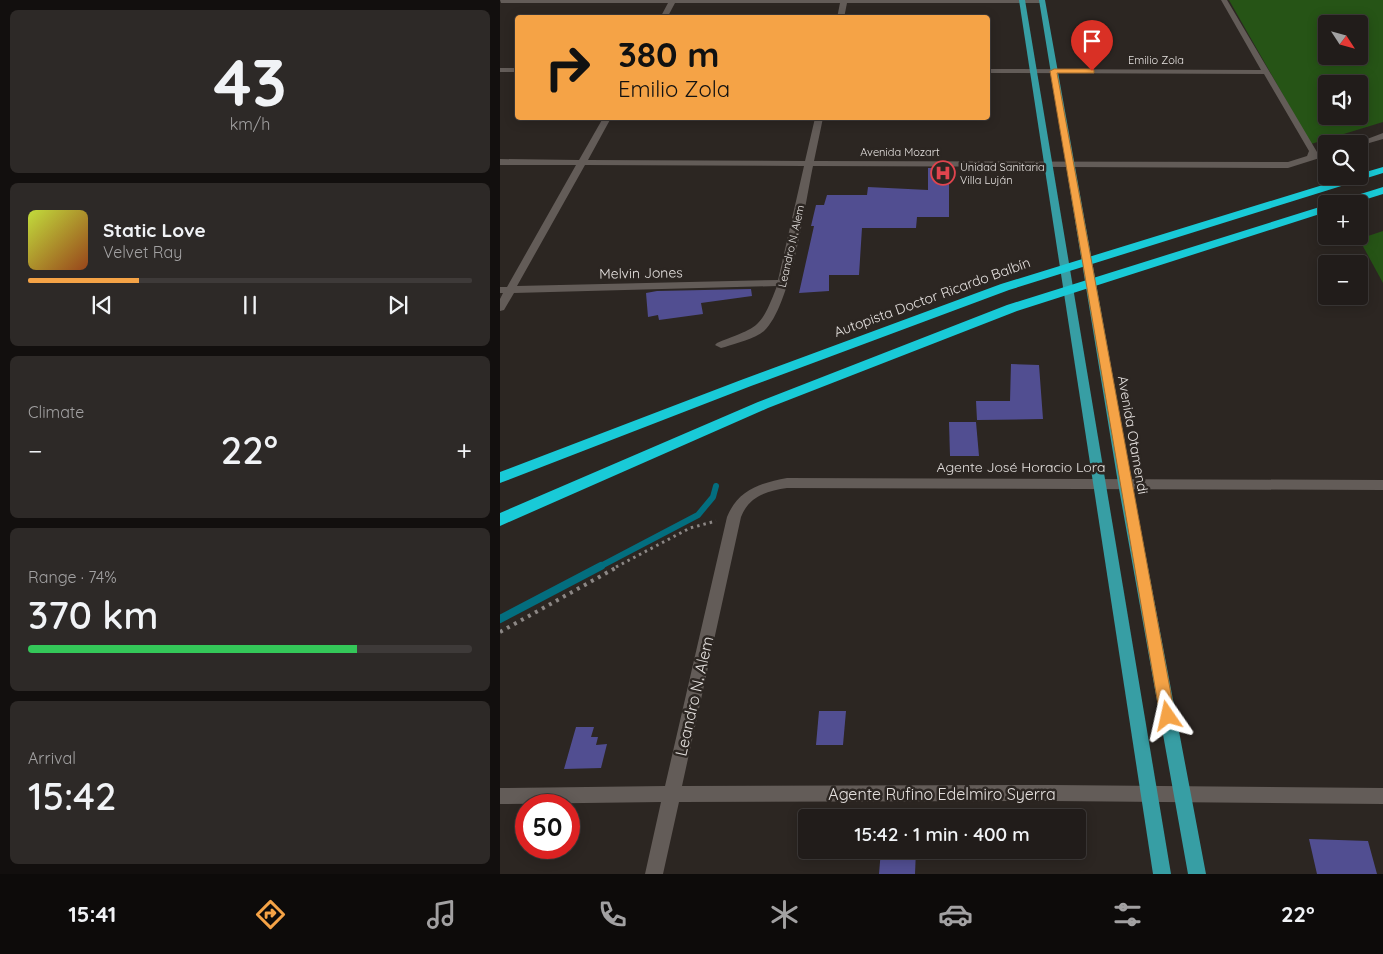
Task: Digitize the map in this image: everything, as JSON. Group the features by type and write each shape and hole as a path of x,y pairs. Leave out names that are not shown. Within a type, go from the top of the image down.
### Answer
{"highway":[{"name":"Autopista Doctor Ricardo Balbín","path":"501,478 746,383 1005,287 1383,170"},
{"path":"1367,195 1383,190"},
{"path":"500,520 763,405 1012,308 1318,211"}],"main road":[{"path":"1022,0 1101,483 1162,874"},
{"name":"Avenida Otamendi","path":"1042,0 1125,483 1197,874"}],"street":[{"path":"665,15 673,0"},
{"path":"501,1 1042,0"},
{"path":"1224,0 1313,151 1311,156 1318,155"},
{"path":"841,15 844,1"},
{"path":"500,70 515,70"},
{"name":"Emilio Zola","path":"990,71 1265,72"},
{"path":"500,308 506,290 606,120"},
{"name":"Leandro N. Alem","path":"721,345 758,330 770,317 783,283 818,120"},
{"path":"1368,141 1383,136"},
{"name":"Avenida Mozart","path":"500,162 1288,164 1300,162 1311,156"},
{"name":"Melvin Jones","path":"506,290 783,283"},
{"name":"Agente José Horacio Lora","path":"734,517 737,507 746,496 765,487 787,483 1383,485"},
{"name":"Leandro N. Alem","path":"654,874 734,517"},
{"name":"Agente Rufino Edelmiro Syerra","path":"500,796 1182,793 1383,796"}],"path":[{"path":"500,632 690,528 734,517"}],"green space":[{"path":"1229,0 1383,0 1383,122 1340,135 1318,135 1318,142 1311,144"},
{"path":"1383,231 1383,283 1362,245 1368,245 1368,236"}],"building":[{"path":"928,168 949,168 949,217 917,217 916,228 862,228 859,275 829,275 829,291 799,293 814,226 811,226 816,205 824,205 827,195 867,195 868,187 928,190"},
{"path":"751,289 752,296 701,303 703,314 659,320 658,315 648,317 646,293 657,291"},
{"path":"1011,364 1039,365 1043,419 977,420 976,401 1010,401"},
{"path":"949,422 976,422 979,456 950,456"},
{"path":"819,711 846,711 843,745 816,745"},
{"path":"576,727 594,727 591,737 598,737 596,745 607,744 601,768 564,769"},
{"path":"1309,839 1368,841 1377,874 1317,874"},
{"path":"880,859 916,859 915,874 879,874"}],"waterway":[{"path":"599,567 698,515 713,497 716,486"},
{"path":"500,619 601,566"}],"place":[{"name":"Unidad Sanitaria Villa Luján","path":"943,173"}],"route":[{"path":"1092,71 1054,71 1125,483 1168,716"}]}
